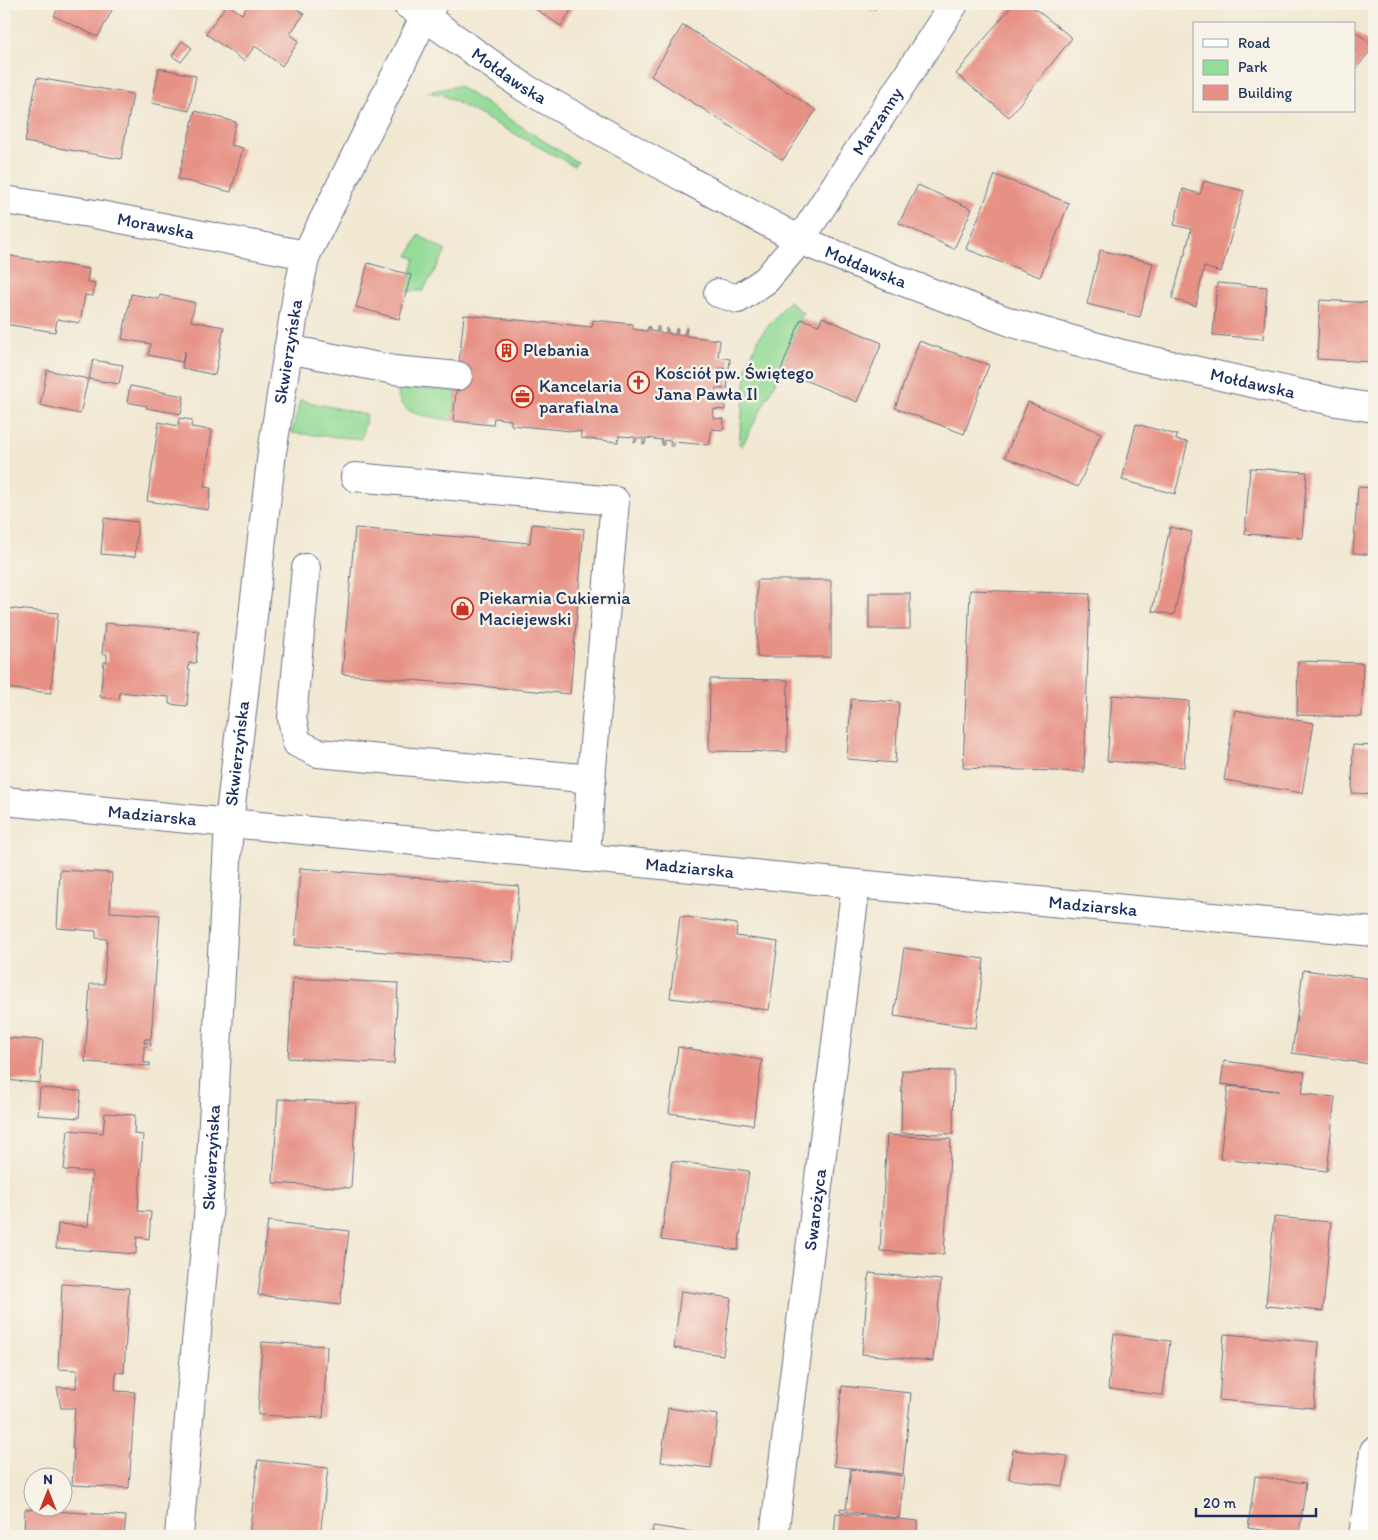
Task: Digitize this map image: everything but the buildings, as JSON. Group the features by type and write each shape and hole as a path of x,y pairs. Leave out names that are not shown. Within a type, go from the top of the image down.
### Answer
{"street":[{"name":"Marzanny","path":"718,293 738,299 766,280 800,240 954,4"},
{"name":"Mołdawska","path":"422,8 525,88 686,179 800,240 893,278 1012,322 1122,354 1337,402 1374,408"},
{"name":"Skwierzyńska","path":"179,1536 208,1217 229,823 272,452 288,349 306,255 422,8"},
{"name":"Morawska","path":"4,200 95,214 306,255"},
{"path":"288,349 394,370 458,376"},
{"path":"355,477 615,501 586,858"},
{"path":"306,568 292,718 297,743 318,753 592,779"},
{"name":"Madziarska","path":"4,801 856,884 1374,932"},
{"name":"Swarożyca","path":"774,1536 856,884"},
{"path":"1363,1536 1374,1450"}],"green space":[{"path":"458,86 577,162 574,166 443,95 428,92"},
{"path":"419,235 446,251 423,291 406,291 415,258 408,256"},
{"path":"789,301 803,313 781,371 742,446 739,444 747,365 760,336"},
{"path":"399,386 456,391 453,421 424,416 407,410 401,404 398,396"},
{"path":"300,400 367,415 361,439 292,433"}],"place":[{"name":"Plebania","path":"507,350"},
{"name":"Kościół pw. Świętego Jana Pawła II","path":"639,383"},
{"name":"Kancelaria parafialna","path":"523,396"},
{"name":"Piekarnia Cukiernia Maciejewski","path":"463,608"}]}
